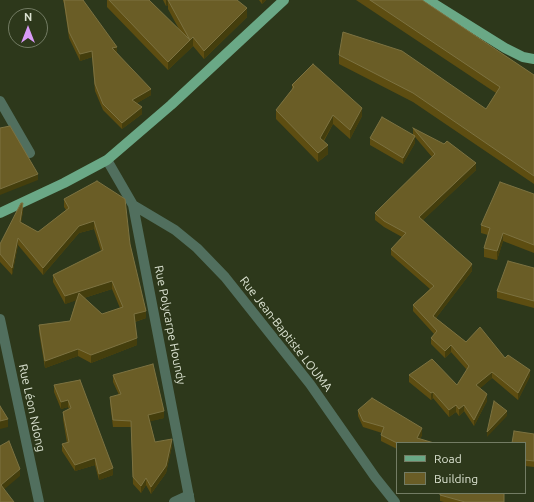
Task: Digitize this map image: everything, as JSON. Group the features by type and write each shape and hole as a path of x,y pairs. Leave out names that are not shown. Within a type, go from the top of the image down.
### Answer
{"main road":[{"path":"0,213 64,183 107,160 171,106 284,0"},
{"path":"428,0 505,48 523,57 534,59"}],"street":[{"path":"0,101 30,153"},
{"name":"Rue Polycarpe Houndy","path":"107,160 133,205 190,499"},
{"name":"Rue Jean-Baptiste LOUMA","path":"133,205 175,230 197,248 225,277 310,384 375,477 395,502"},
{"name":"Rue Léon Ndong","path":"0,319 39,502"},
{"path":"174,502 190,499"}],"building":[{"path":"64,0 83,0 117,47 112,48 151,89 132,100 142,107 122,123 103,104 95,84 92,51 80,54 69,32"},
{"path":"109,0 149,0 190,40 168,62"},
{"path":"168,0 237,0 247,8 204,51 193,37 190,40"},
{"path":"370,0 422,0 534,75 534,176 413,93 339,55 343,32 402,51 486,109 500,87"},
{"path":"313,64 362,108 350,130 333,115 320,138 328,145 318,153 276,110 294,87 292,85"},
{"path":"382,117 415,136 403,158 370,138"},
{"path":"10,126 38,174 0,189 0,128"},
{"path":"413,128 444,144 447,141 476,163 419,217 472,264 433,316 466,342 480,327 505,358 508,355 530,370 518,393 492,372 476,385 487,394 474,420 464,405 459,409 456,405 449,410 433,392 431,393 409,375 432,359 457,385 469,366 451,345 445,351 431,338 437,331 413,305 434,286 391,249 406,233 384,221 375,213 435,154"},
{"path":"97,181 125,199 130,244 146,311 134,314 137,338 91,355 78,349 45,361 39,325 70,321 79,293 102,314 123,307 112,281 65,296 53,275 103,250 94,221 79,226 43,268 18,238 12,268 0,254 0,244 21,203 23,203 20,222 38,232 69,208 64,199"},
{"path":"500,182 534,194 534,245 503,233 497,251 484,248 490,228 481,225"},
{"path":"508,261 534,268 534,301 497,291"},
{"path":"153,364 164,411 148,415 155,442 172,439 166,466 151,487 146,478 141,486 133,477 131,421 113,420 110,397 121,394 113,375"},
{"path":"80,380 113,468 99,474 95,458 75,465 62,444 69,442 63,412 71,408 68,400 61,402 54,385"},
{"path":"372,398 422,428 417,438 431,442 396,442 381,435 384,427 363,421 358,410"},
{"path":"494,401 507,411 487,432"},
{"path":"0,406 8,419 0,421"},
{"path":"514,431 534,434 534,461 526,460 526,442 512,442"},
{"path":"9,441 20,469 1,485 14,502 0,502 0,446"},
{"path":"504,494 504,502 465,502 440,495"}]}
